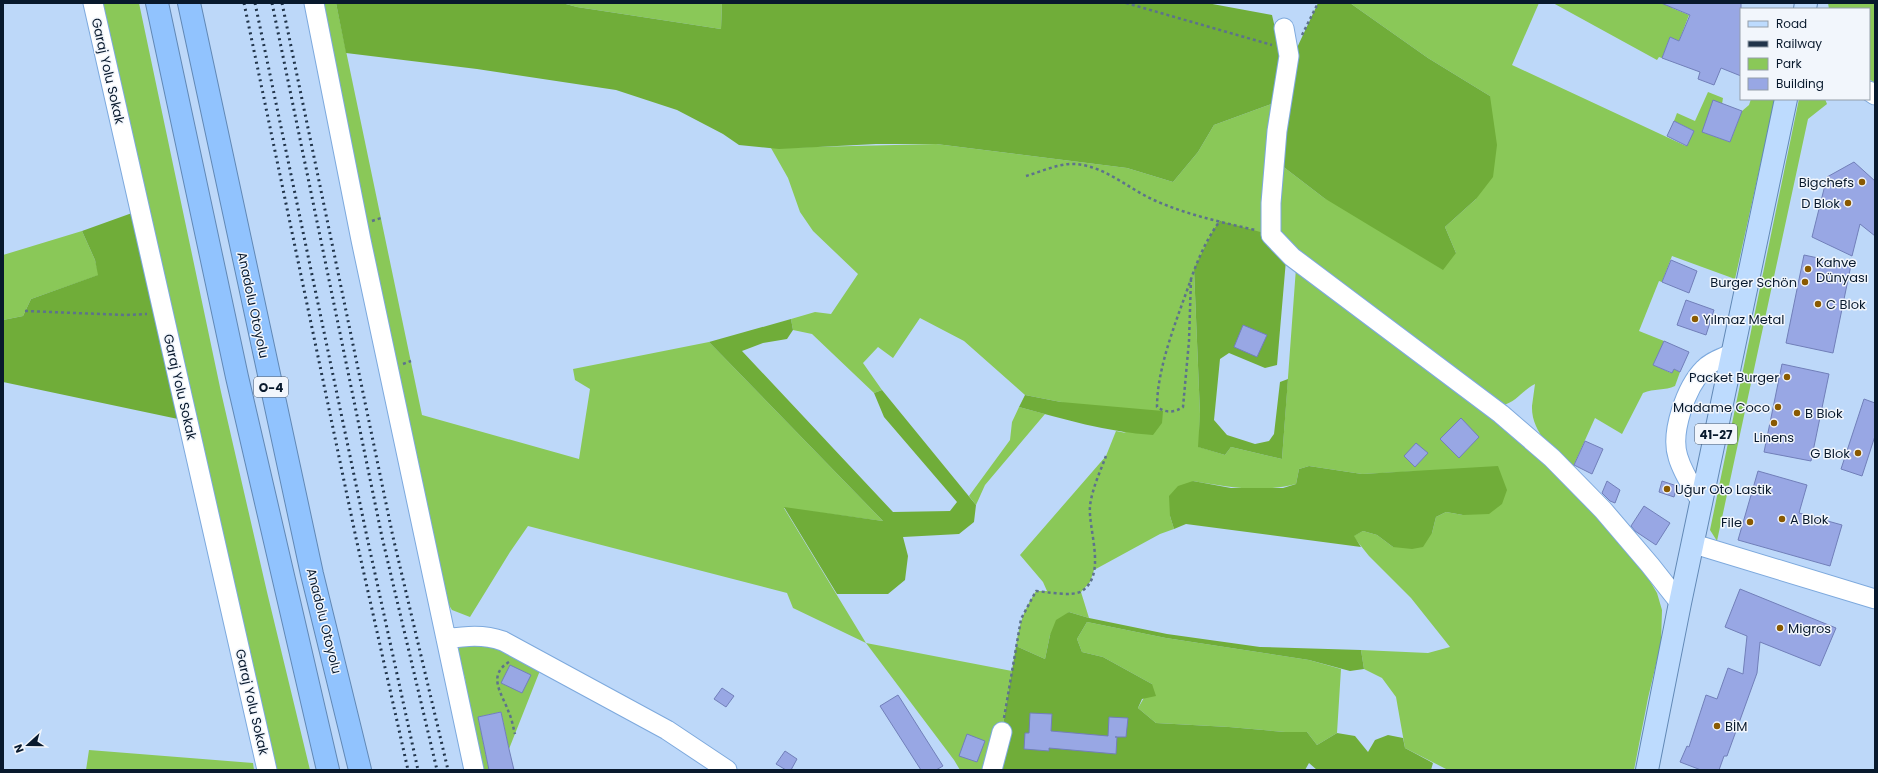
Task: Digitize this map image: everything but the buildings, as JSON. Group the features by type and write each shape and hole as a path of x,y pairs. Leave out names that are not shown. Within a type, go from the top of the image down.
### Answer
{"highway":[{"name":"O-4","path":"157,3 237,377 328,770"},
{"name":"Anadolu Otoyolu","path":"189,3 311,566 360,770"}],"main road":[{"name":"41-27","path":"1647,770 1680,603 1694,544 1786,100"}],"street":[{"name":"Garaj Yolu Sokak","path":"93,3 267,770"},
{"path":"314,3 361,240 474,770"},
{"path":"1284,28 1289,56 1277,132 1271,203 1271,235 1292,256 1501,414 1552,458 1603,510 1680,603"},
{"path":"1702,503 1682,469 1677,456 1676,436 1683,403 1694,382 1704,369 1715,361 1733,353"},
{"path":"1694,544 1875,599"},
{"path":"446,639 488,636 503,641 666,730 727,770"},
{"path":"992,770 1002,732"}],"path":[{"path":"1126,3 1288,50 1304,33 1318,3"},
{"path":"1026,176 1070,164 1081,165 1100,171 1155,201 1197,216 1271,235"},
{"path":"1191,279 1189,341 1183,408 1176,412 1163,411 1157,406 1157,394 1169,343 1191,279 1214,229 1220,221"},
{"path":"25,311 126,315 164,313"},
{"path":"1002,732 1021,619 1031,599 1036,591 1066,594 1081,592 1090,582 1094,570 1095,547 1090,520 1090,505 1096,482 1106,456"},
{"path":"515,734 510,713 498,690 496,681 499,672 505,665 525,653"}],"green space":[{"path":"101,3 139,3 221,392 310,770 275,770"},
{"path":"319,3 336,3 422,415 579,459 590,389 575,380 573,369 709,342 883,521 784,508 866,643 793,608 787,593 528,526 510,552 470,617 452,610 443,596"},
{"path":"336,3 562,3 577,7 721,29 722,3 1207,3 1272,15 1281,54 1274,103 1214,125 1198,152 1173,182 1127,168 936,144 876,144 779,149 739,145 723,134 677,110 616,90 477,69 346,53"},
{"path":"562,3 722,3 721,29 577,7"},
{"path":"1318,3 1350,3 1428,58 1490,96 1497,145 1493,177 1476,199 1445,227 1456,253 1443,270 1324,198 1281,165 1295,52"},
{"path":"1350,3 1539,3 1512,65 1686,146 1694,131 1674,121 1677,113 1695,121 1708,92 1723,98 1722,104 1705,133 1730,142 1742,111 1749,105 1751,100 1775,100 1735,279 1672,256 1662,282 1659,281 1639,331 1664,341 1654,365 1671,373 1674,369 1680,372 1675,386 1651,390 1643,393 1622,434 1595,418 1572,469 1545,441 1535,425 1532,406 1535,384 1511,402 1501,406 1287,245 1277,231 1281,165 1324,198 1456,253 1445,227 1476,199 1490,96 1428,58"},
{"path":"1553,3 1674,3 1672,8 1689,15 1679,41 1670,37 1662,58 1659,57 1657,60"},
{"path":"1828,3 1875,3 1875,83 1870,80 1870,8 1829,8"},
{"path":"1799,100 1825,100 1827,104 1808,119 1717,541 1710,530"},
{"path":"1274,103 1264,233 1194,269 1200,414 1199,447 1225,455 1231,447 1282,459 1296,268 1520,441 1562,480 1628,549 1644,571 1657,593 1662,610 1661,643 1648,698 1634,770 1448,770 1405,748 1396,697 1382,678 1364,669 1361,650 1428,653 1450,647 1411,598 1369,556 1353,536 1363,531 1377,535 1393,547 1432,533 1436,517 1446,512 1463,515 1423,471 1362,474 1309,466 1299,469 1296,484 1283,487 1257,489 1193,481 1170,516 1174,529 1160,534 1094,570 1090,582 1081,592 1089,618 1069,612 1050,635 1045,659 1016,646 1025,611 1032,598 1036,591 1047,591 1043,582 1020,555 1106,456 1116,431 1126,433 1061,402 1025,395 964,341 920,318 893,358 878,347 863,363 882,390 874,393 812,334 793,330 791,319 815,312 831,314 858,274 813,231 800,212 788,178 771,148 936,144 1127,168 1173,182 1198,152 1214,125"},
{"path":"132,213 178,419 3,382 3,320 23,316 31,299 98,275 95,260 82,231"},
{"path":"1220,221 1264,233 1286,260 1277,365 1265,368 1229,353 1220,359 1214,420 1227,435 1255,444 1269,441 1274,434 1280,382 1288,379 1282,459 1231,447 1225,455 1198,447 1200,414 1194,269 1214,229"},
{"path":"82,231 95,260 99,275 31,299 23,316 3,320 3,255"},
{"path":"791,319 793,330 787,339 763,343 742,351 893,512 950,511 957,502 884,417 874,393 882,390 976,505 974,522 959,534 903,537 908,556 905,580 888,594 837,594 784,507 883,521 709,342"},
{"path":"1025,395 1061,402 1163,411 1162,423 1153,435 1102,428 1019,407"},
{"path":"1019,407 1045,414 985,485 976,505 969,496 1010,440 1012,422"},
{"path":"1309,466 1362,474 1498,466 1507,490 1502,504 1489,514 1463,515 1446,512 1436,517 1432,533 1423,547 1412,549 1393,547 1377,535 1363,531 1354,536 1361,547 1186,524 1174,529 1170,516 1169,496 1178,486 1193,481 1231,488 1283,488 1296,484 1299,469"},
{"path":"1069,612 1089,618 1167,634 1260,647 1361,650 1364,669 1350,671 1309,660 1166,638 1087,622 1077,639 1082,652 1103,657 1152,684 1156,696 1142,699 1138,708 1156,723 1285,732 1307,732 1317,745 1337,733 1355,736 1368,752 1375,740 1388,735 1403,738 1405,748 1433,763 1431,770 1317,770 1309,763 1305,770 992,770 1002,732 1016,646 1045,659 1050,635 1056,620"},
{"path":"1087,622 1166,638 1309,660 1341,669 1337,733 1317,745 1307,732 1285,732 1156,723 1138,708 1152,684 1103,657 1082,652 1077,639"},
{"path":"464,642 506,647 541,668 509,749 501,712 478,717 489,770 481,770 467,702 465,678 460,663 458,649"},
{"path":"866,643 1012,671 1002,732 992,770 960,770"},
{"path":"89,750 253,763 254,770 86,770"}],"railway":[{"path":"244,3 356,538 408,770"},
{"path":"255,3 367,537 418,770"},
{"path":"272,3 382,537 437,770"},
{"path":"282,3 393,537 448,770"}],"place":[{"name":"Bigchefs","path":"1862,182"},
{"name":"D Blok","path":"1848,203"},
{"name":"Kahve Dünyası","path":"1808,269"},
{"name":"Burger Schön","path":"1805,282"},
{"name":"C Blok","path":"1818,304"},
{"name":"Yılmaz Metal","path":"1695,319"},
{"name":"Packet Burger","path":"1787,377"},
{"name":"Madame Coco","path":"1778,407"},
{"name":"B Blok","path":"1797,413"},
{"name":"Linens","path":"1774,423"},
{"name":"G Blok","path":"1858,453"},
{"name":"Uğur Oto Lastik","path":"1667,489"},
{"name":"A Blok","path":"1782,519"},
{"name":"File","path":"1750,522"},
{"name":"Migros","path":"1780,628"},
{"name":"BİM","path":"1717,726"}]}
